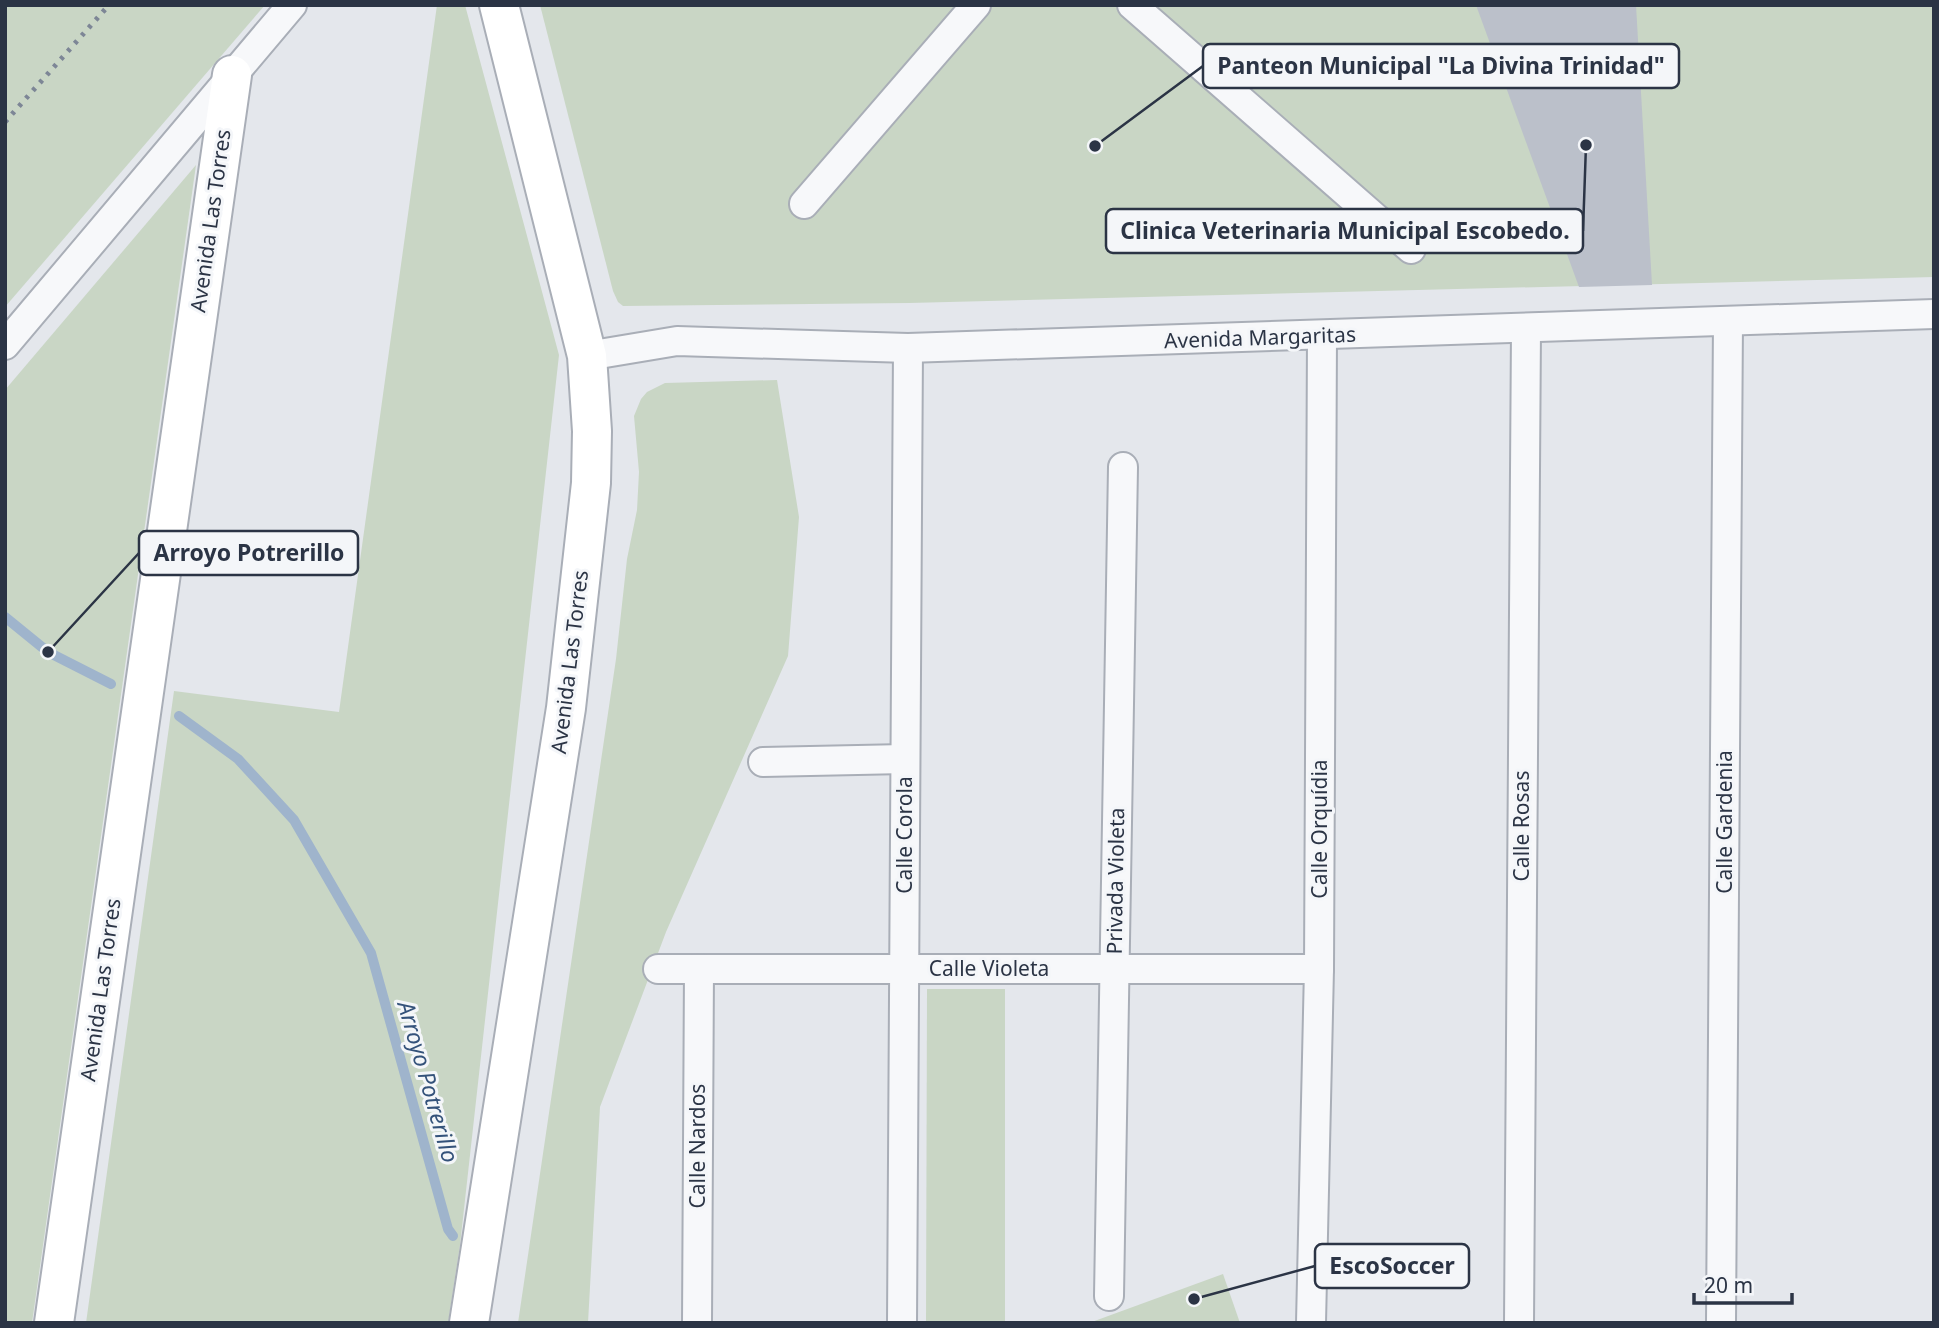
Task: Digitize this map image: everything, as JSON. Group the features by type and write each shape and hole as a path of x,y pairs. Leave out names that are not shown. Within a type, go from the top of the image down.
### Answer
{"street":[{"path":"5,345 292,5"},
{"name":"Avenida Las Torres","path":"469,1323 566,708 591,483 592,431 587,356 499,5"},
{"path":"804,204 976,5"},
{"path":"1132,5 1411,249"},
{"name":"Avenida Las Torres","path":"54,1323 232,75"},
{"name":"Avenida Margaritas","path":"587,356 677,341 908,348 1934,314"},
{"name":"Calle Gardenia","path":"1721,1323 1728,321"},
{"name":"Calle Rosas","path":"1519,1323 1526,329"},
{"name":"Calle Orquídia","path":"1311,1323 1319,969 1322,336"},
{"name":"Calle Corola","path":"902,1323 908,348"},
{"name":"Privada Violeta","path":"1110,1296 1123,467"},
{"path":"763,762 905,759"},
{"name":"Calle Violeta","path":"658,969 1319,969"},
{"name":"Calle Nardos","path":"696,1323 699,969"}],"green space":[{"path":"5,5 265,5 5,307"},
{"path":"437,5 465,5 559,355 460,1245 448,1323 86,1323 174,691 339,712"},
{"path":"540,5 1934,5 1934,277 909,303 623,306 613,291"},
{"path":"196,165 32,1323 5,1323 5,390"},
{"path":"777,380 799,517 788,656 666,932 600,1107 588,1323 518,1323 616,659 627,559 637,510 639,472 634,416 647,392 665,383"},
{"path":"927,989 1005,989 1005,1323 926,1323"},
{"path":"1223,1274 1240,1323 1089,1323"}],"building":[{"path":"1476,5 1636,5 1652,285 1579,287"}],"waterway":[{"name":"Arroyo Potrerillo","path":"5,617 48,652 111,684"},
{"name":"Arroyo Potrerillo","path":"179,716 238,759 294,820 371,953 448,1229 453,1236"}],"railway":[{"path":"5,122 109,5"}],"place":[{"name":"Clinica Veterinaria Municipal Escobedo.","path":"1586,145"},
{"name":"Panteon Municipal \"La Divina Trinidad\"","path":"1095,146"},
{"name":"Arroyo Potrerillo","path":"48,652"},
{"name":"EscoSoccer","path":"1194,1299"}]}
